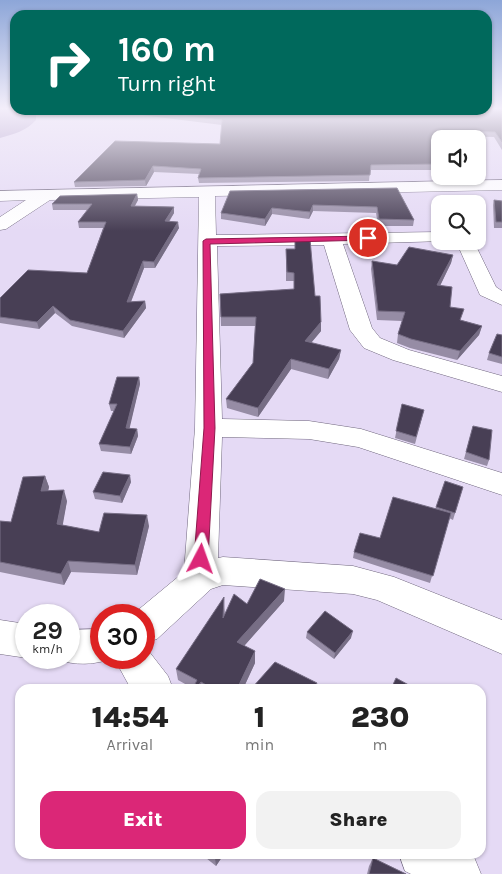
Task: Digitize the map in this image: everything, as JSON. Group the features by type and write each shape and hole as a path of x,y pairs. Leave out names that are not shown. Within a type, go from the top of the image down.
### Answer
{"street":[{"path":"0,196 502,185"},
{"path":"200,578 209,428 207,192"},
{"path":"0,225 46,195"},
{"path":"206,241 431,237"},
{"path":"332,239 361,330 372,343 400,355 502,384"},
{"path":"469,250 487,291 502,299"},
{"path":"209,428 309,430 361,438 502,484"},
{"path":"155,618 200,578 223,571 353,580 382,587 502,637"},
{"path":"0,637 15,639"},
{"path":"140,669 151,684"},
{"path":"431,859 457,874"}],"building":[{"path":"107,149 431,149 431,164 371,165 370,175 198,178 201,169 153,166 145,180 74,182"},
{"path":"397,188 414,220 379,219 377,207 313,205 310,212 272,208 265,219 221,213 230,191"},
{"path":"137,194 131,206 174,207 165,221 178,222 154,262 143,261 127,302 145,301 123,331 70,320 53,306 37,322 0,317 0,298 28,270 87,273 106,222 78,222 92,204 52,204 60,196"},
{"path":"494,200 502,201 502,222 496,222"},
{"path":"295,239 310,239 315,296 320,296 321,322 305,341 341,350 329,369 291,359 258,408 226,399 253,363 256,317 221,317 220,294 294,289 294,273 287,272 286,249 295,249"},
{"path":"409,247 453,255 437,285 452,287 450,307 464,309 460,320 482,326 460,351 398,334 405,312 378,311 372,261 397,265"},
{"path":"497,334 502,335 502,357 489,353"},
{"path":"117,377 139,377 126,428 137,429 130,447 99,444 117,404 109,404"},
{"path":"402,404 424,410 416,437 396,431"},
{"path":"473,426 492,430 489,460 466,452"},
{"path":"103,472 130,475 120,496 93,492"},
{"path":"45,476 41,491 64,490 57,524 99,532 104,513 147,515 135,565 68,561 61,574 0,562 0,521 11,522 23,477"},
{"path":"445,481 463,487 455,513 436,507"},
{"path":"393,497 451,513 433,576 354,552 360,533 380,538"},
{"path":"260,579 285,589 237,642 255,651 239,684 204,684 201,682 195,684 197,680 176,669 224,597 223,618 234,594 247,604"},
{"path":"325,611 353,631 335,653 307,632"},
{"path":"275,662 317,683 316,684 255,684"},
{"path":"396,678 407,684 393,684"},
{"path":"373,859 375,859 406,874 369,874"}],"route":[{"path":"201,559 209,428 206,241 368,238"}]}
